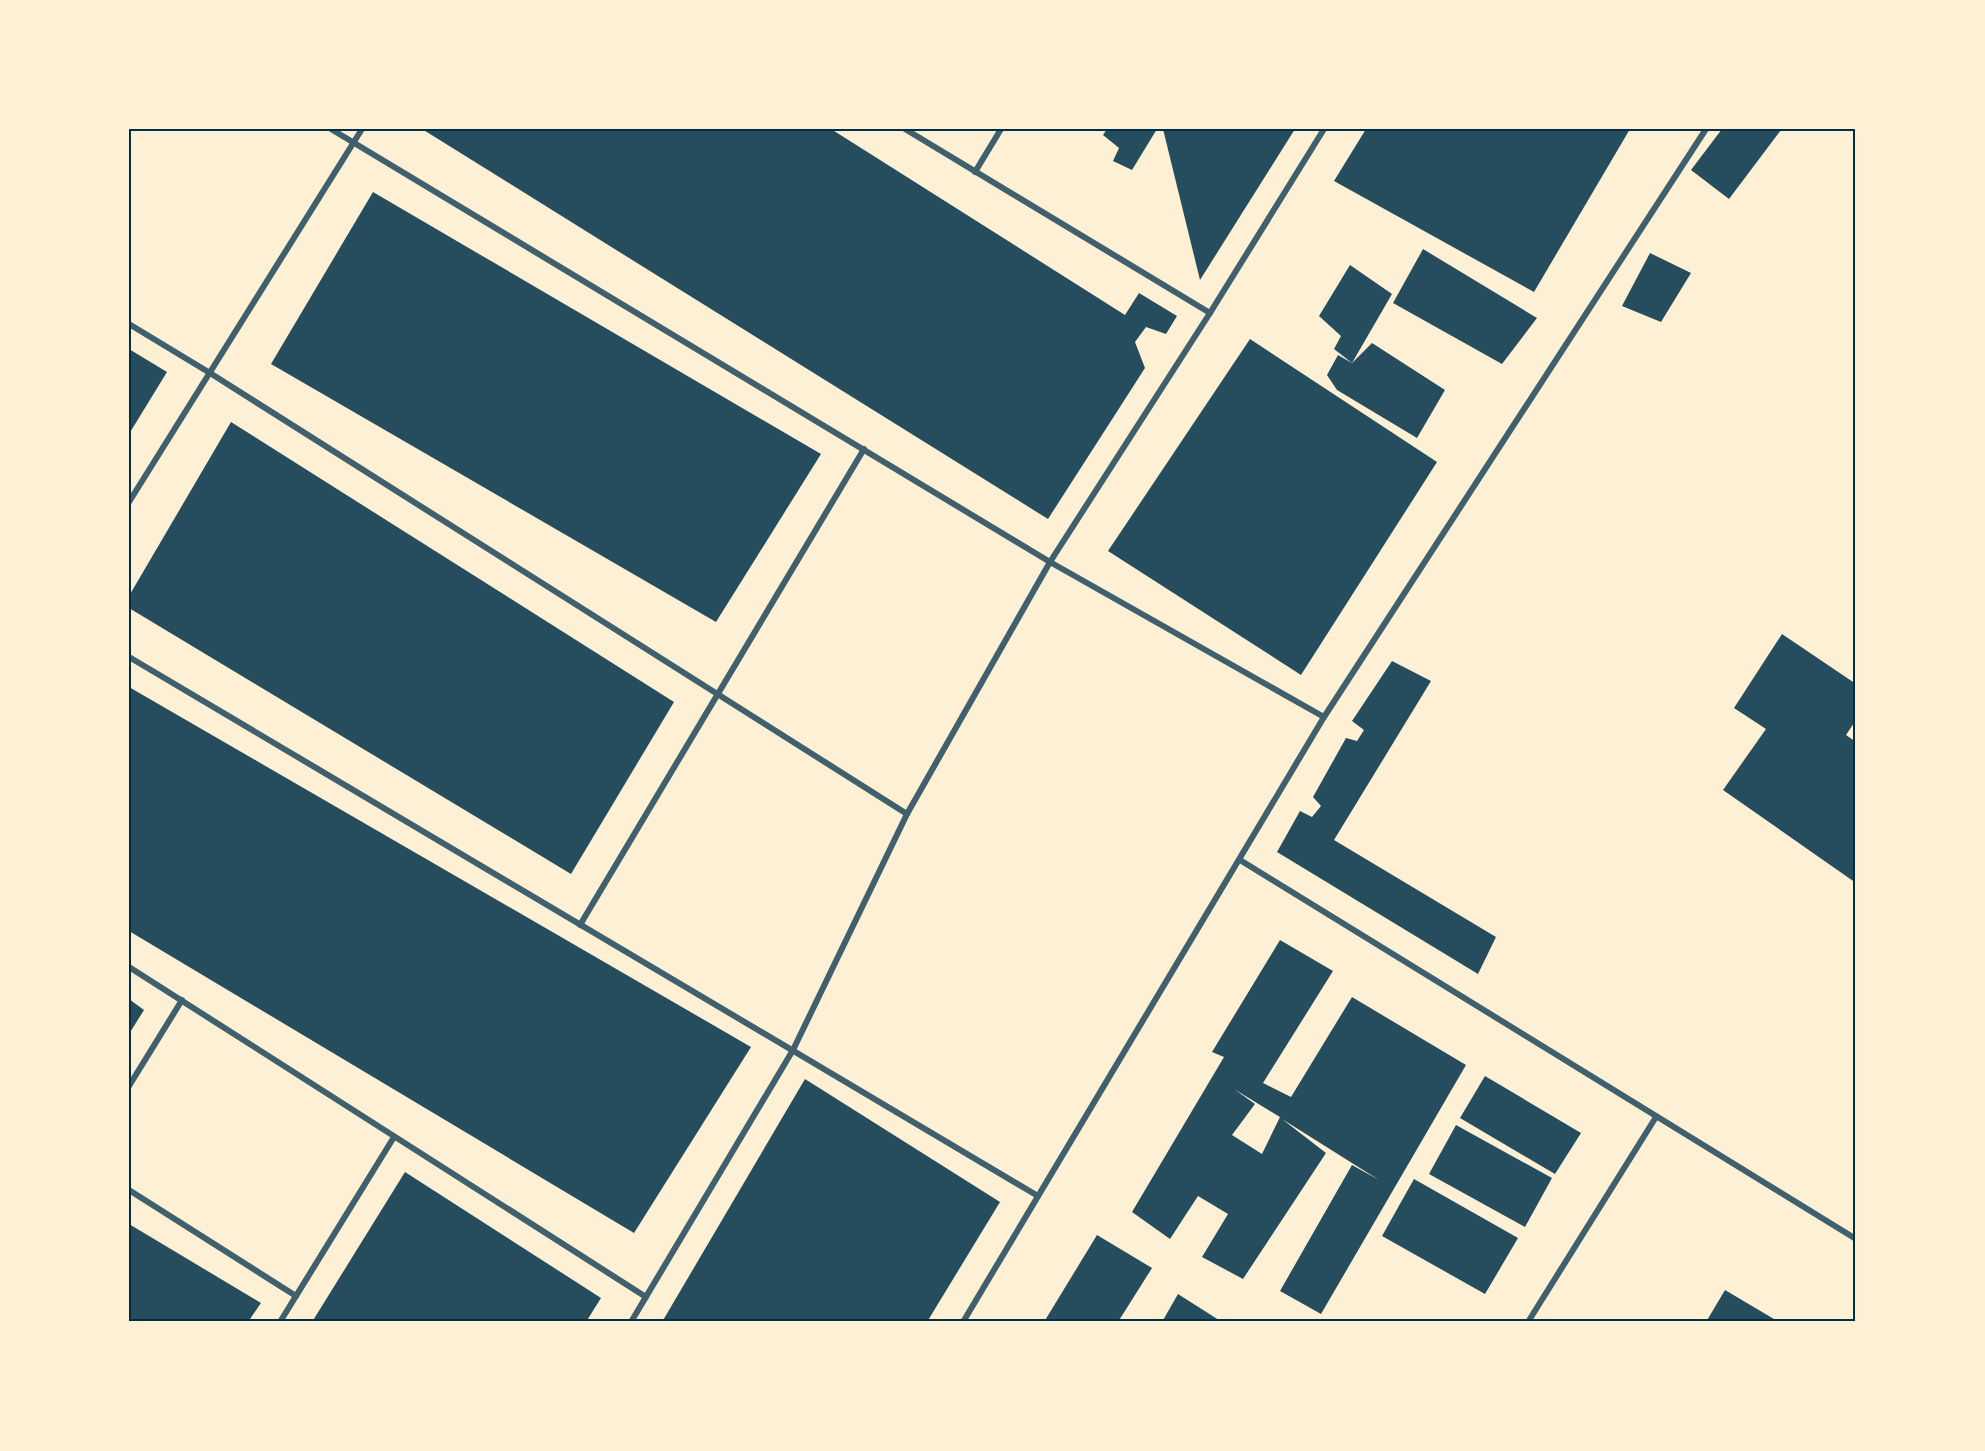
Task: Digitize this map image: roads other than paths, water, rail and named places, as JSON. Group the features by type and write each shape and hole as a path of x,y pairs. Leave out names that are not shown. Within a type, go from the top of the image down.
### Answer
{"street":[{"path":"332,129 1050,562 1324,717"},
{"path":"129,501 362,129"},
{"path":"905,129 1210,313"},
{"path":"975,172 1001,129"},
{"path":"631,1322 793,1050 907,814 1050,562 1210,313 1324,129"},
{"path":"963,1322 1324,717 1706,129"},
{"path":"129,324 907,814"},
{"path":"580,924 864,449"},
{"path":"129,657 1038,1196"},
{"path":"1239,860 1856,1239"},
{"path":"129,967 646,1297"},
{"path":"129,1086 182,1000"},
{"path":"1527,1322 1656,1117"},
{"path":"280,1322 394,1137"},
{"path":"129,1190 296,1296"}]}
